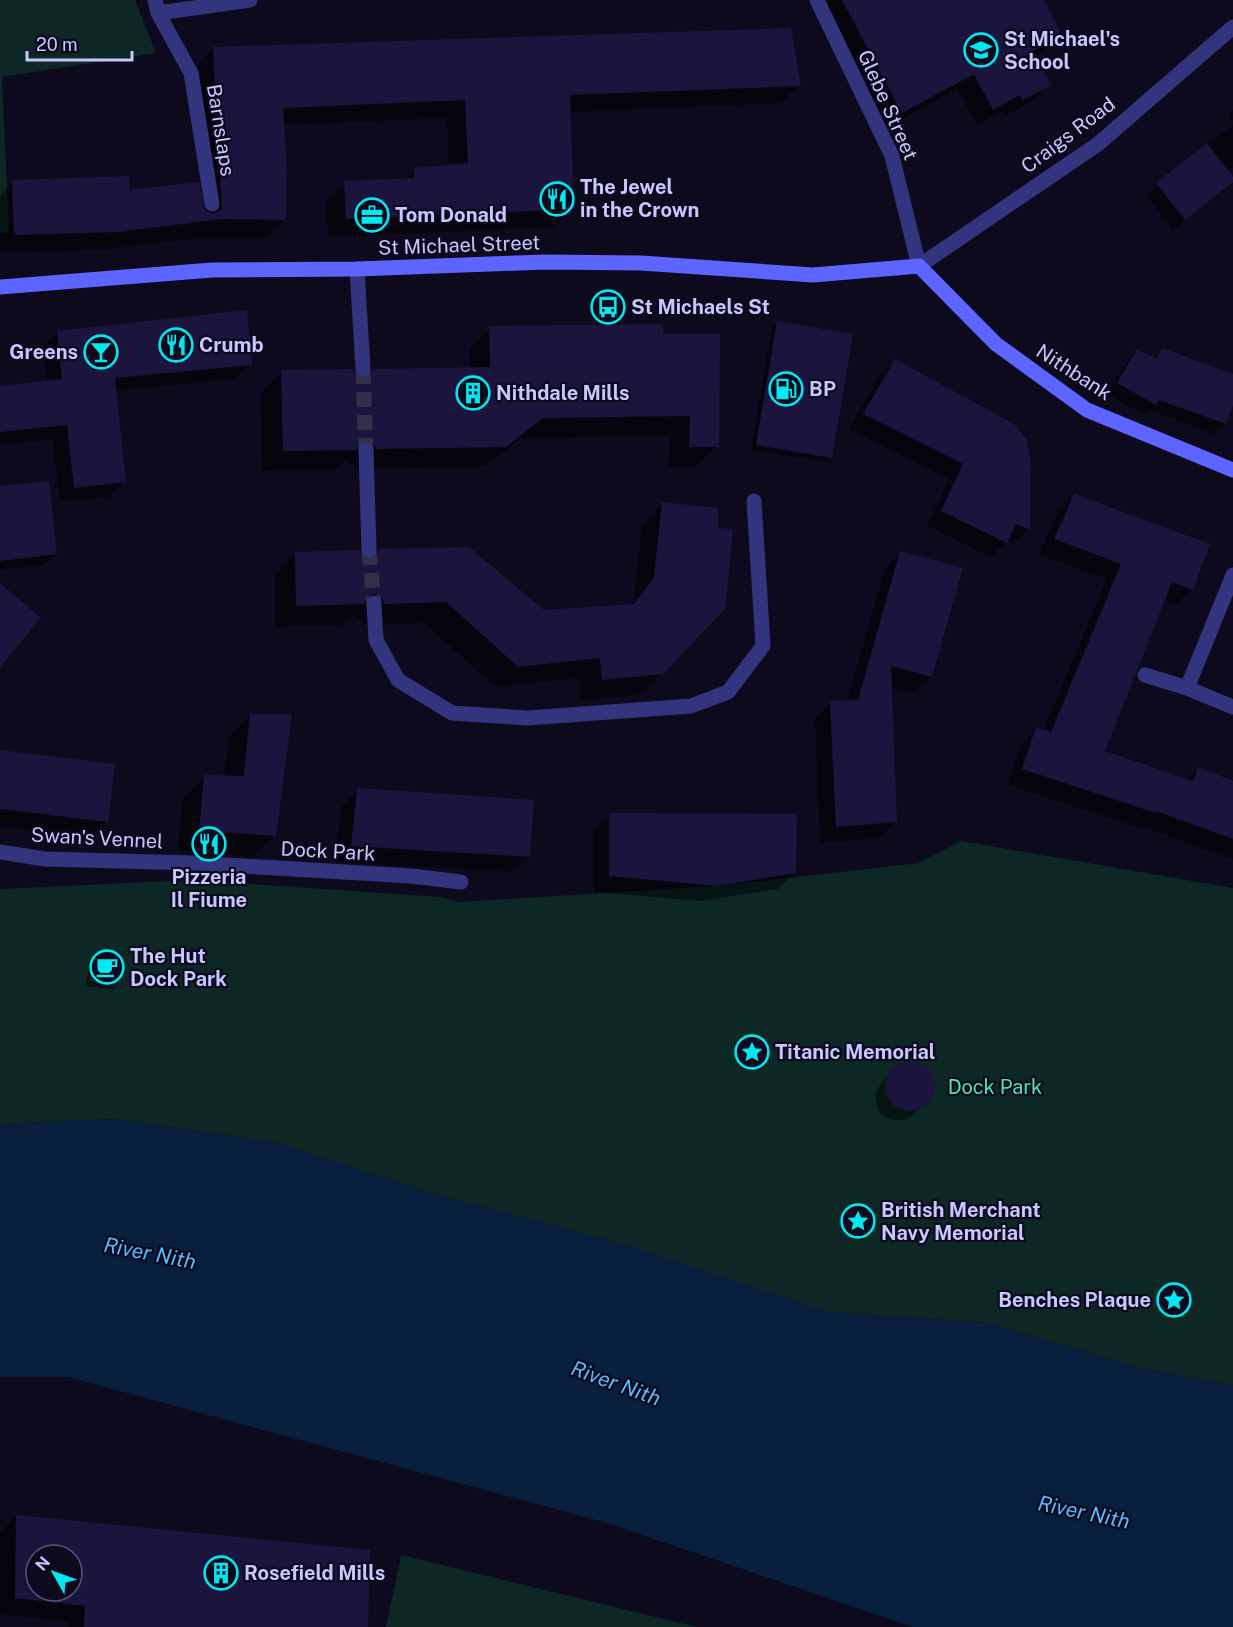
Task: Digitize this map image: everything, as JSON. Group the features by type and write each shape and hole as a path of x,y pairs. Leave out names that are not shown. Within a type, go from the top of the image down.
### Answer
{"main road":[{"name":"St Michael Street","path":"0,287 212,270 357,269 545,262 629,263 813,275 920,266"},
{"name":"Nithbank","path":"920,266 996,344 1087,410 1233,470"}],"street":[{"path":"157,7 250,0"},
{"name":"Glebe Street","path":"817,0 892,156 920,266"},
{"name":"Barnslaps","path":"157,7 191,73 212,204"},
{"name":"Craigs Road","path":"920,266 1098,144 1233,27"},
{"path":"357,269 363,369"},
{"path":"366,450 369,550"},
{"path":"374,604 376,640 398,680 452,713 528,718 691,706 728,692 763,646 754,501"},
{"path":"1187,688 1233,575"},
{"path":"1145,675 1187,688 1233,707"},
{"name":"Swan's Vennel","path":"0,852 45,859 193,863"},
{"name":"Dock Park","path":"193,863 411,876 461,882"}],"green space":[{"path":"0,0 135,0 156,53 2,77 9,233 0,233"},
{"name":"Dock Park","path":"961,841 1233,888 1233,1386 1141,1368 987,1323 827,1312 632,1247 434,1194 278,1143 115,1119 0,1124 0,889 193,880 441,897 459,902 717,886 919,863"},
{"path":"401,1555 697,1627 386,1627"}],"water":[{"name":"River Nith","path":"115,1119 278,1143 434,1194 632,1247 827,1312 987,1323 1141,1368 1233,1386 1233,1627 913,1627 607,1523 68,1377 0,1377 0,1124"}],"building":[{"path":"842,0 1044,0 1062,35 1033,51 1051,85 1023,100 1020,95 993,110 974,74 902,113"},
{"path":"791,28 801,86 570,95 574,209 346,219 344,181 414,178 414,168 468,163 465,100 283,108 287,170 286,220 222,219 118,232 14,235 12,180 129,176 129,190 199,182 205,211 213,214 222,209 213,47"},
{"path":"1207,143 1233,177 1233,182 1185,220 1156,183"},
{"path":"247,310 252,365 115,378 126,482 74,488 67,425 0,432 0,386 62,379 57,331"},
{"path":"777,321 853,334 832,458 756,445"},
{"name":"Nithdale Mills","path":"663,324 663,334 720,334 719,447 689,447 690,416 543,418 506,447 376,449 374,444 366,440 360,442 356,450 283,451 281,370 353,369 355,375 363,379 369,377 373,369 490,367 489,326"},
{"path":"1162,348 1233,374 1233,405 1226,424 1159,400 1156,405 1117,383 1137,349 1156,359"},
{"path":"895,359 1014,424 1027,440 1031,463 1030,530 1016,524 1007,543 941,511 963,464 863,414"},
{"path":"49,481 57,554 0,561 0,486"},
{"path":"1074,494 1210,544 1193,590 1172,582 1105,751 1193,781 1198,767 1233,781 1233,839 1156,811 1156,813 1022,769 1036,727 1051,732 1121,564 1054,539"},
{"path":"662,502 718,508 718,528 733,529 725,609 663,674 602,680 600,658 518,667 446,602 384,604 382,598 374,594 368,596 364,604 296,606 295,552 359,550 364,558 370,560 377,555 379,549 469,547 544,610 634,604 654,578"},
{"path":"900,551 963,568 932,677 891,666 897,822 836,827 830,701 858,700"},
{"path":"0,583 41,618 0,667"},
{"path":"250,714 292,714 276,836 199,830 204,775 244,776"},
{"path":"0,750 115,764 108,822 0,809"},
{"path":"357,788 534,800 530,857 351,846"},
{"path":"609,813 797,814 796,873 717,886 609,876"},
{"path":"95,951 124,954 119,985 89,981"},
{"path":"910,1061 919,1063 930,1072 935,1086 933,1095 924,1106 910,1111 901,1109 890,1100 885,1086 887,1077 896,1066"},
{"name":"Rosefield Mills","path":"16,1515 370,1550 368,1627 84,1627 85,1606 59,1603 84,1603 84,1543 24,1543 24,1599 15,1598"}],"tunnel":[{"path":"363,369 366,450"},
{"path":"369,550 374,604"}],"place":[{"name":"St Michael's School","path":"981,50"},
{"name":"The Jewel in the Crown","path":"557,199"},
{"name":"Tom Donald","path":"372,215"},
{"name":"St Michaels St","path":"608,307"},
{"name":"Crumb","path":"176,345"},
{"name":"Greens","path":"101,352"},
{"name":"BP","path":"786,389"},
{"name":"Nithdale Mills","path":"473,393"},
{"name":"Pizzeria Il Fiume","path":"209,844"},
{"name":"The Hut Dock Park","path":"107,967"},
{"name":"Titanic Memorial","path":"752,1052"},
{"name":"British Merchant Navy Memorial","path":"858,1221"},
{"name":"Benches Plaque","path":"1174,1300"},
{"name":"Rosefield Mills","path":"221,1573"}]}
